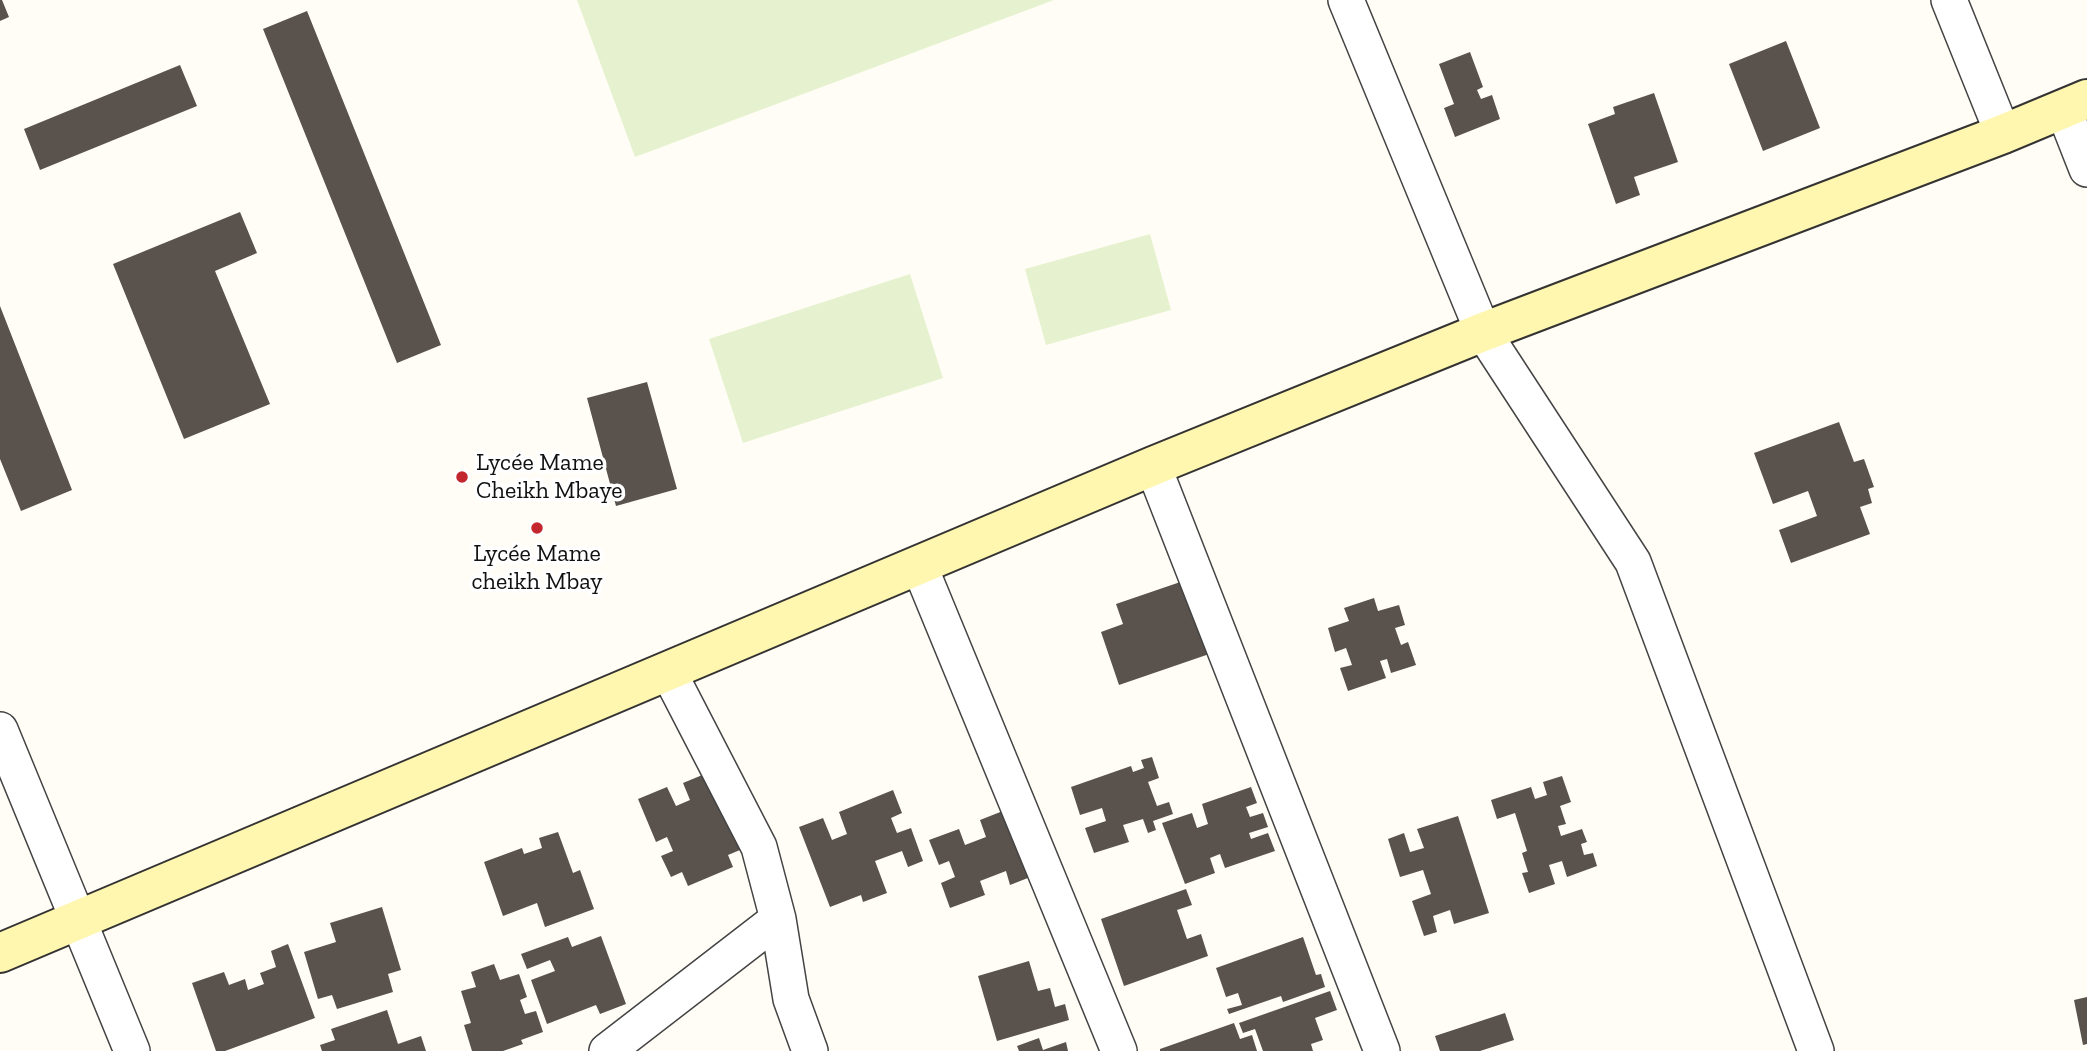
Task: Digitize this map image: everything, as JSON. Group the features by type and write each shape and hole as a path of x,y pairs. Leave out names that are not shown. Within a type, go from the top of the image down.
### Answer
{"main road":[{"path":"0,953 1153,466 1483,332 2003,134 2075,104"}],"street":[{"path":"1346,0 1483,332 1633,562 1816,1051"},
{"path":"1949,0 2003,134"},
{"path":"2075,104 2087,169"},
{"path":"1153,466 1382,1051"},
{"path":"919,565 1119,1051"},
{"path":"668,671 759,847 778,919 791,999 810,1051"},
{"path":"0,730 132,1051"},
{"path":"607,1051 778,919"}],"green space":[{"path":"577,0 1054,0 635,157"},
{"path":"1150,234 1171,310 1046,345 1025,269"},
{"path":"910,274 943,378 743,443 709,339"}],"building":[{"path":"0,0 9,17 0,21"},
{"path":"307,11 441,345 397,363 263,29"},
{"path":"1786,41 1820,128 1763,151 1729,64"},
{"path":"1470,52 1483,87 1477,90 1481,99 1492,95 1500,119 1455,137 1444,108 1454,104 1439,64"},
{"path":"180,65 197,106 40,170 24,129"},
{"path":"1654,93 1678,162 1634,177 1640,195 1616,204 1588,124 1615,114 1613,107"},
{"path":"240,212 257,253 215,271 270,404 184,439 113,264"},
{"path":"0,306 72,490 21,511 0,459"},
{"path":"647,382 677,489 616,506 587,398"},
{"path":"1839,422 1854,462 1864,459 1874,487 1868,489 1872,503 1860,507 1870,534 1791,563 1779,530 1817,516 1808,491 1773,504 1754,453"},
{"path":"1192,578 1218,651 1119,685 1101,632 1123,624 1116,604"},
{"path":"1374,598 1378,611 1399,605 1405,625 1395,628 1401,645 1408,642 1416,665 1391,673 1387,659 1380,661 1386,678 1348,691 1340,668 1352,665 1346,648 1335,652 1328,628 1349,621 1344,608"},
{"path":"1152,757 1159,778 1148,782 1157,806 1169,802 1173,814 1153,821 1156,830 1148,833 1143,819 1123,825 1129,842 1094,853 1085,828 1106,821 1102,808 1080,815 1071,787 1131,766 1133,772 1144,768 1141,760"},
{"path":"712,771 752,845 728,855 733,867 688,886 682,872 671,877 661,856 673,851 667,837 656,842 638,799 667,787 676,806 690,800 683,783"},
{"path":"1562,776 1571,802 1560,806 1566,824 1558,826 1561,836 1582,829 1587,842 1581,844 1584,855 1593,853 1597,866 1567,877 1562,861 1549,865 1555,884 1529,893 1522,873 1528,872 1522,853 1527,851 1515,813 1497,819 1491,800 1531,787 1535,799 1547,795 1543,782"},
{"path":"1251,787 1257,803 1246,807 1250,817 1263,813 1268,827 1249,833 1251,839 1268,833 1275,851 1225,868 1220,854 1210,858 1215,873 1185,884 1162,823 1192,813 1197,828 1208,824 1202,804"},
{"path":"893,790 902,813 891,818 897,833 911,828 923,861 908,867 902,851 875,861 887,893 863,902 861,895 830,907 799,827 823,818 832,840 847,834 839,812"},
{"path":"1013,807 1038,874 1010,885 1006,871 980,881 985,895 950,908 941,883 955,877 949,861 939,865 929,840 959,829 965,845 986,837 980,820"},
{"path":"1458,816 1489,913 1454,924 1450,910 1433,916 1437,932 1424,936 1412,901 1431,894 1423,870 1400,877 1388,839 1404,833 1410,852 1424,848 1417,829"},
{"path":"558,832 573,873 580,870 594,909 545,927 537,903 503,916 484,862 522,848 524,854 542,848 539,838"},
{"path":"1186,889 1192,905 1177,910 1187,939 1201,934 1208,956 1124,986 1101,919"},
{"path":"382,907 401,970 388,974 393,992 337,1009 332,995 318,999 304,952 336,942 330,923"},
{"path":"601,936 626,1004 600,1014 596,1005 547,1024 531,980 555,971 550,960 527,969 521,954 568,937 572,947"},
{"path":"1303,937 1316,975 1321,974 1325,987 1283,1002 1281,996 1229,1014 1227,1009 1242,1005 1238,993 1226,997 1216,968"},
{"path":"288,944 315,1018 225,1051 216,1051 192,983 224,972 229,985 245,979 248,990 264,984 260,973 276,967 271,951"},
{"path":"1029,961 1038,991 1050,988 1055,1007 1065,1004 1069,1020 997,1041 978,976"},
{"path":"494,964 500,980 519,974 527,997 520,1000 525,1014 536,1011 543,1032 521,1040 523,1044 503,1051 472,1051 464,1025 471,1023 461,991 476,987 471,972"},
{"path":"1330,991 1337,1010 1315,1018 1323,1040 1311,1044 1313,1051 1263,1051 1255,1029 1243,1033 1239,1023"},
{"path":"2087,997 2087,1044 2083,1045 2074,1000"},
{"path":"387,1010 398,1044 421,1036 426,1051 322,1051 320,1045 335,1040 331,1029"},
{"path":"1505,1013 1514,1040 1480,1051 1440,1051 1435,1036"},
{"path":"1234,1023 1240,1039 1252,1035 1257,1051 1160,1051 1160,1049"},
{"path":"1039,1038 1043,1050 1066,1042 1068,1051 1019,1051 1017,1046"}],"place":[{"name":"Lycée Mame Cheikh Mbaye","path":"462,477"},
{"name":"Lycée Mame cheikh Mbay","path":"537,528"}]}
